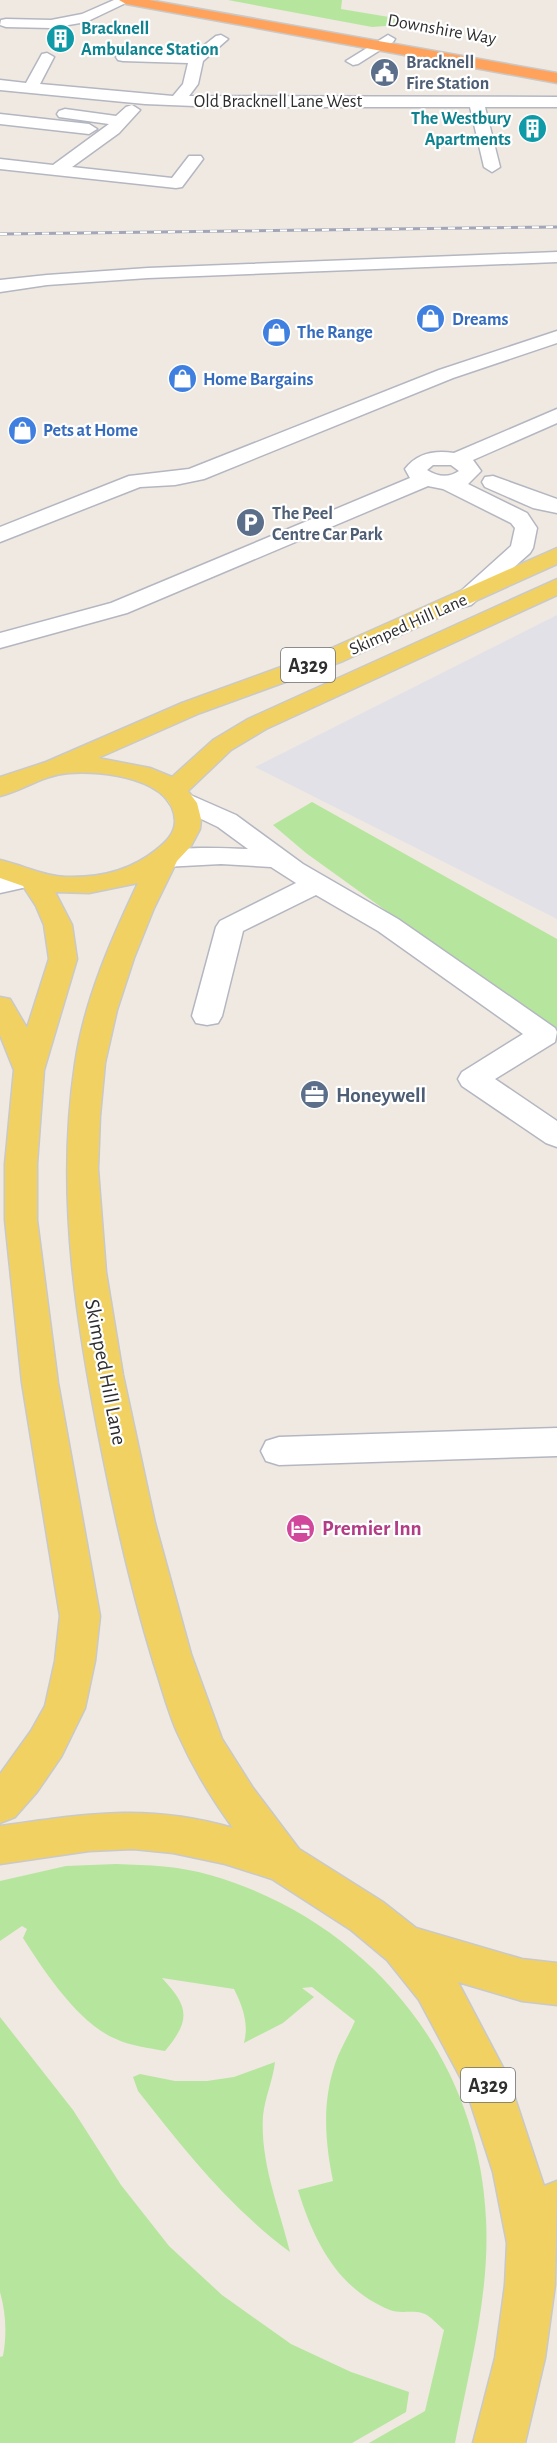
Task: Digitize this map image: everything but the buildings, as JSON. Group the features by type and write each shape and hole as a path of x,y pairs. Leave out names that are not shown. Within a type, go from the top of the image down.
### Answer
{"highway":[{"name":"Downshire Way","path":"126,0 382,43 557,69"},
{"name":"Downshire Way","path":"179,0 557,78"}],"main road":[{"name":"Skimped Hill Lane","path":"55,767 191,708 334,656 464,600 557,555"},
{"name":"Skimped Hill Lane","path":"176,794 222,745 257,724 557,586"},
{"path":"0,788 29,774 55,767 89,765 126,769 157,780 176,794 188,819 186,832 181,842 164,859 146,870 102,883 82,885 20,881"},
{"name":"Skimped Hill Lane","path":"164,859 127,935 109,988 91,1062 85,1114 82,1184 91,1302 139,1536 184,1695 200,1736 221,1773 284,1863"},
{"path":"0,868 50,906 58,925 63,958 29,1070 21,1164 24,1263 40,1383 80,1616 75,1661 65,1708 46,1744 22,1779 0,1804"},
{"path":"0,1006 9,1020 29,1070"},
{"name":"A329","path":"0,1845 88,1832 133,1830 172,1834 225,1845 284,1863 367,1916 403,1945 435,1985 485,2077 517,2172 544,2224 530,2285 520,2358 499,2443"},
{"path":"403,1945 522,1980 557,1984"}],"street":[{"path":"3,24 51,24 86,18 126,0"},
{"path":"3,24 26,11"},
{"path":"123,57 196,59 221,39"},
{"path":"354,61 382,43"},
{"path":"31,88 47,57"},
{"path":"178,100 196,84 196,59"},
{"name":"Old Bracknell Lane West","path":"0,85 145,99 557,102"},
{"path":"55,171 115,126 145,99"},
{"path":"476,101 492,167"},
{"path":"0,106 115,126"},
{"path":"0,119 115,126"},
{"path":"0,137 20,121"},
{"path":"0,164 176,183 195,159"},
{"path":"0,286 47,280 148,273 557,257"},
{"path":"0,535 137,481 176,479 196,474 437,377 557,337"},
{"path":"463,465 557,415"},
{"path":"464,600 522,548 526,528 519,518 417,472 416,469 421,463 441,458 463,465 541,503 557,506"},
{"path":"0,641 26,630 65,623 119,608 436,480 460,480 463,465"},
{"path":"0,663 50,641 65,623"},
{"path":"176,794 227,821 277,859 388,925 544,1035 474,1079 557,1136"},
{"path":"164,859 221,856 277,859"},
{"path":"207,1016 230,927 318,883"},
{"path":"279,1451 557,1442"}],"shaded area":[{"path":"557,615 557,919 255,767"}],"green space":[{"path":"228,0 342,0 341,9 425,23 372,27"},
{"path":"312,802 557,939 557,1034 306,853 273,825"},
{"path":"116,1864 176,1868 210,1875 266,1896 318,1925 364,1960 404,2002 437,2050 462,2102 479,2159 486,2219 482,2304 455,2443 369,2443 425,2411 444,2330 425,2314 398,2312 372,2301 342,2277 320,2245 298,2190 333,2181 326,2122 328,2093 337,2058 355,2021 312,1987 302,1988 314,1997 283,2023 244,2043 246,2029 244,2016 234,1989 162,1978 181,2005 183,2021 174,2040 165,2051 140,2046 102,2032 76,2009 52,1981 23,1938 27,1929 22,1926 0,1941 0,1881 66,1866"},
{"path":"0,2017 73,2110 121,2185 169,2246 222,2295 291,2344 351,2372 409,2392 406,2412 352,2443 0,2443 0,2357 3,2356 5,2340 5,2316 0,2292"},
{"path":"275,2062 263,2116 264,2150 290,2252 247,2216 208,2176 138,2091 133,2077 140,2074 175,2081 207,2081 234,2077"}],"railway":[{"path":"0,234 557,227"}],"place":[{"name":"Bracknell Ambulance Station","path":"60,38"},
{"name":"Bracknell Fire Station","path":"385,72"},
{"name":"The Westbury Apartments","path":"532,128"},
{"name":"Dreams","path":"431,319"},
{"name":"The Range","path":"276,332"},
{"name":"Home Bargains","path":"182,379"},
{"name":"Pets at Home","path":"22,430"},
{"name":"The Peel Centre Car Park","path":"251,523"},
{"name":"Honeywell","path":"315,1095"},
{"name":"Premier Inn","path":"301,1528"}]}
